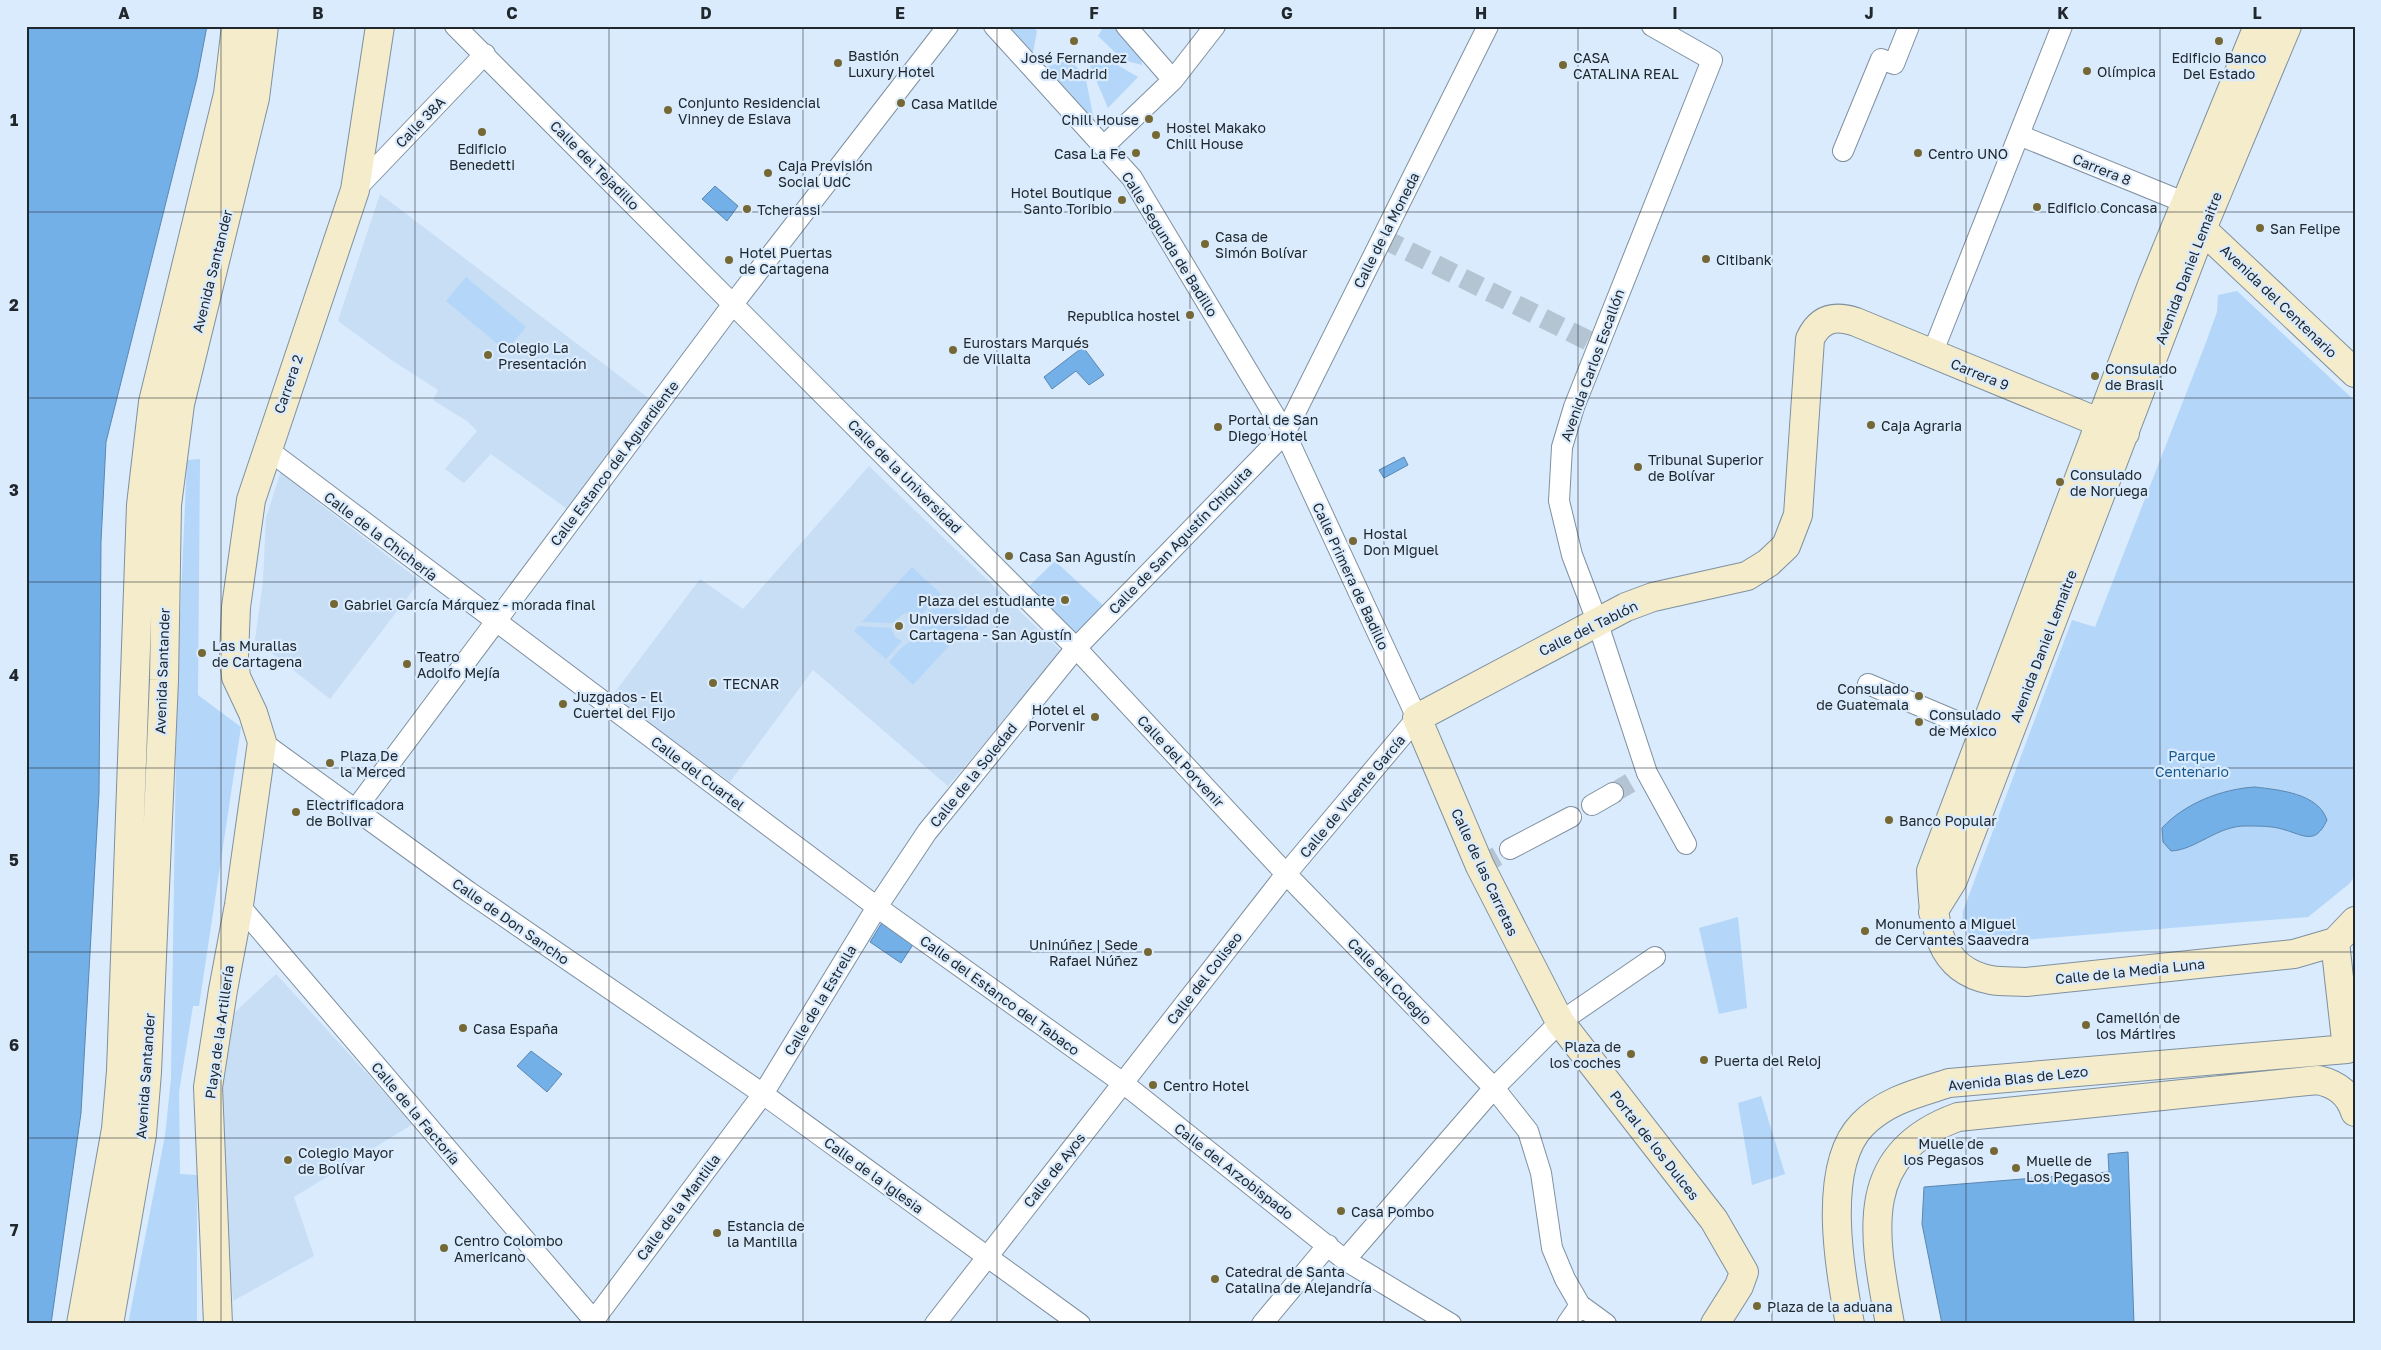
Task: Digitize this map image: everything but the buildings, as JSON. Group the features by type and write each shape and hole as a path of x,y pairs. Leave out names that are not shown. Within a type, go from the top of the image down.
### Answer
{"main road":[{"name":"Avenida Santander","path":"81,1324 116,1129 121,1072 141,505 147,446 153,402 228,94 236,26"},
{"name":"Avenida Santander","path":"109,1324 140,1143 147,1072 164,680 167,505 173,449 180,404 255,98 264,26"},
{"name":"Carrera 2","path":"262,742 253,713 236,676 234,656 236,607 250,500 355,190 380,26"},
{"name":"Avenida Daniel Lemaitre","path":"1933,912 1953,880 2113,428 2152,285 2258,26"},
{"name":"Avenida Daniel Lemaitre","path":"1933,912 1931,872 1984,733 2113,428 2202,228 2287,26"},
{"name":"Avenida del Centenario","path":"2202,228 2355,373"},
{"name":"Calle del Tablón","path":"1417,718 1597,621 1653,597 1747,576 1768,563 1786,546 1798,515 1810,339 1814,331 1826,320 1835,318"},
{"name":"Carrera 9","path":"1835,318 1856,322 2113,428"},
{"name":"Calle de las Carretas","path":"1417,718 1480,866 1560,1022"},
{"name":"Playa de la Artillería","path":"218,1324 208,1087 223,990 239,905 262,742"},
{"name":"Calle de la Media Luna","path":"1933,912 1937,933 1949,955 1966,970 1992,980 2049,980 2294,954 2335,942"},
{"path":"2351,1053 2335,942 2355,921"},
{"name":"Portal de los Dulces","path":"1560,1022 1714,1220 1744,1272 1739,1286 1715,1324"},
{"name":"Avenida Blas de Lezo","path":"1850,1324 1840,1264 1837,1227 1842,1166 1846,1150 1862,1125 1895,1100 1950,1083 2351,1053"},
{"path":"1890,1324 1878,1260 1877,1208 1882,1188 1890,1169 1903,1151 1919,1136 1937,1124 1958,1117 2305,1080 2318,1080 2338,1088 2350,1100 2355,1112"}],"street":[{"name":"Calle del Tejadillo","path":"455,26 733,304"},
{"name":"Calle Estanco del Aguardiente","path":"355,810 733,304 948,26"},
{"name":"Calle Segunda de Badillo","path":"994,26 1132,178 1285,433"},
{"path":"1126,26 1173,80"},
{"path":"1104,146 1173,80 1215,26"},
{"name":"Calle de la Moneda","path":"1285,433 1488,26"},
{"name":"Avenida Carlos Escallón","path":"1652,26 1712,60 1597,345 1574,407 1562,447 1559,501 1572,555 1597,621 1647,773 1686,844"},
{"path":"1843,151 1881,59 1894,64 1909,26"},
{"path":"1932,354 2062,26"},
{"name":"Calle 38A","path":"355,190 485,54"},
{"name":"Carrera 8","path":"2019,135 2186,203"},
{"name":"Calle de la Universidad","path":"733,304 1076,648"},
{"name":"Calle de San Agustín Chiquita","path":"1076,648 1285,433"},
{"name":"Calle Primera de Badillo","path":"1285,433 1417,718"},
{"name":"Calle de la Chichería","path":"267,449 496,622"},
{"name":"Calle del Cuartel","path":"496,622 877,907"},
{"name":"Calle del Porvenir","path":"1076,648 1286,874"},
{"name":"Calle de la Soledad","path":"877,907 927,832 1076,648"},
{"path":"1868,684 1984,733"},
{"name":"Calle de Vicente García","path":"1286,874 1417,718"},
{"name":"Calle de Don Sancho","path":"262,742 469,892 763,1094"},
{"path":"1592,805 1613,793"},
{"path":"1510,849 1570,817"},
{"name":"Calle del Coliseo","path":"1122,1083 1286,874"},
{"name":"Calle del Colegio","path":"1286,874 1494,1088 1528,1131 1542,1173 1552,1248 1565,1279 1580,1305"},
{"name":"Calle de la Factoría","path":"239,905 594,1323"},
{"name":"Calle del Estanco del Tabaco","path":"877,907 1122,1083"},
{"name":"Calle de la Estrella","path":"763,1094 877,907"},
{"path":"1345,1260 1494,1088 1560,1022 1655,957"},
{"name":"Calle del Arzobispado","path":"1122,1083 1345,1260 1451,1324"},
{"name":"Calle de Ayos","path":"935,1324 1122,1083"},
{"name":"Calle de la Iglesia","path":"763,1094 1080,1324"},
{"name":"Calle de la Mantilla","path":"594,1323 763,1094"},
{"path":"1262,1324 1328,1245"},
{"path":"1568,1324 1580,1305 1606,1324"}],"shaded area":[{"path":"26,26 207,26 197,78 106,442 101,542 99,793 81,1113 51,1324 26,1324"},
{"path":"715,186 738,206 727,221 702,199"},
{"name":"Colegio La Presentación","path":"380,194 651,400 570,511 491,454 464,483 445,469 477,431 467,421 433,400 438,390 390,359 338,321"},
{"path":"1083,347 1104,375 1089,385 1076,371 1052,389 1044,377"},
{"path":"1404,457 1408,465 1384,478 1379,470"},
{"name":"Universidad de Cartagena - San Agustín","path":"869,466 1062,652 948,786 813,670 730,782 612,696 700,579 743,609"},
{"path":"281,471 320,504 420,581 330,699 255,640 263,581 266,518"},
{"path":"2255,787 2297,794 2307,798 2322,811 2327,820 2323,828 2313,836 2303,836 2274,827 2236,827 2226,829 2189,847 2171,851 2163,842 2162,828 2182,811 2217,794"},
{"path":"883,921 914,943 901,963 870,942"},
{"name":"Colegio Mayor de Bolívar","path":"276,974 413,1124 294,1197 314,1256 233,1301 216,1085 233,1014"},
{"path":"531,1051 562,1074 547,1092 517,1066"},
{"path":"2128,1152 2134,1324 1942,1324 1922,1224 1924,1187 2109,1172 2108,1154"}],"green space":[{"path":"1003,26 1032,26 1037,31 1032,58"},
{"path":"1104,26 1118,26 1140,49 1142,65 1123,60 1098,36"},
{"path":"1100,55 1138,77 1108,108 1090,66"},
{"path":"1069,60 1085,75 1094,120 1042,68"},
{"path":"466,277 526,327 506,351 446,301"},
{"name":"Parque Centenario","path":"2237,291 2355,401 2355,876 2349,884 2308,917 1987,943 1981,941 1971,936 1965,928 1963,911 2072,620 2095,627 2205,345 2217,312 2218,295"},
{"path":"200,459 198,695 241,727 199,1006 193,1006 179,1092 180,1174 197,1175 197,1324 128,1324 165,1136 171,1078 177,686 187,460"},
{"name":"Plaza del estudiante","path":"1055,561 1107,609 1076,643 1028,587"},
{"path":"912,567 941,594 920,616 912,612 903,614 893,623 862,622"},
{"path":"944,597 964,616 958,621 923,617"},
{"path":"967,618 971,622 913,685 889,662 918,635 922,620 958,625"},
{"path":"858,626 891,628 895,637 902,641 886,659 854,631"},
{"path":"1738,917 1747,1008 1719,1014 1699,928"},
{"path":"1761,1096 1785,1174 1752,1185 1738,1103"}],"tunnel":[{"path":"1382,238 1597,345"},
{"path":"1613,793 1647,773"},
{"path":"1480,866 1510,849"}],"place":[{"name":"José Fernandez de Madrid","path":"1074,41"},
{"name":"Edificio Banco Del Estado","path":"2219,41"},
{"name":"Bastión Luxury Hotel","path":"838,63"},
{"name":"CASA CATALINA REAL","path":"1563,65"},
{"name":"Olímpica","path":"2087,71"},
{"name":"Casa Matilde","path":"901,103"},
{"name":"Conjunto Residencial Vinney de Eslava","path":"668,110"},
{"name":"Chill House","path":"1149,119"},
{"name":"Edificio Benedetti","path":"482,132"},
{"name":"Hostel Makako Chill House","path":"1156,135"},
{"name":"Casa La Fe","path":"1136,153"},
{"name":"Centro UNO","path":"1918,153"},
{"name":"Caja Previsión Social UdC","path":"768,173"},
{"name":"Hotel Boutique Santo Toribio","path":"1122,200"},
{"name":"Edificio Concasa","path":"2037,207"},
{"name":"Tcherassi","path":"747,209"},
{"name":"San Felipe","path":"2260,228"},
{"name":"Casa de Simón Bolívar","path":"1205,244"},
{"name":"Citibank","path":"1706,259"},
{"name":"Hotel Puertas de Cartagena","path":"729,260"},
{"name":"Republica hostel","path":"1190,315"},
{"name":"Eurostars Marqués de Villalta","path":"953,350"},
{"name":"Colegio La Presentación","path":"488,355"},
{"name":"Consulado de Brasil","path":"2095,376"},
{"name":"Caja Agraria","path":"1871,425"},
{"name":"Portal de San Diego Hotel","path":"1218,427"},
{"name":"Tribunal Superior de Bolívar","path":"1638,467"},
{"name":"Consulado de Noruega","path":"2060,482"},
{"name":"Hostal Don Miguel","path":"1353,541"},
{"name":"Casa San Agustín","path":"1009,556"},
{"name":"Plaza del estudiante","path":"1065,600"},
{"name":"Gabriel García Márquez - morada final","path":"334,604"},
{"name":"Universidad de Cartagena - San Agustín","path":"899,626"},
{"name":"Las Murallas de Cartagena","path":"202,653"},
{"name":"Teatro Adolfo Mejía","path":"407,664"},
{"name":"TECNAR","path":"713,683"},
{"name":"Consulado de Guatemala","path":"1919,696"},
{"name":"Juzgados - El Cuertel del Fijo","path":"563,704"},
{"name":"Hotel el Porvenir","path":"1095,717"},
{"name":"Consulado de México","path":"1919,722"},
{"name":"Plaza De la Merced","path":"330,763"},
{"name":"Electrificadora de Bolivar","path":"296,812"},
{"name":"Banco Popular","path":"1889,820"},
{"name":"Monumento a Miguel de Cervantes Saavedra","path":"1865,931"},
{"name":"Uninúñez | Sede Rafael Núñez","path":"1148,952"},
{"name":"Camellón de los Mártires","path":"2086,1025"},
{"name":"Casa España","path":"463,1028"},
{"name":"Plaza de los coches","path":"1631,1054"},
{"name":"Puerta del Reloj","path":"1704,1060"},
{"name":"Centro Hotel","path":"1153,1085"},
{"name":"Muelle de los Pegasos","path":"1994,1151"},
{"name":"Colegio Mayor de Bolívar","path":"288,1160"},
{"name":"Muelle de Los Pegasos","path":"2016,1168"},
{"name":"Casa Pombo","path":"1341,1211"},
{"name":"Estancia de la Mantilla","path":"717,1233"},
{"name":"Centro Colombo Americano","path":"444,1248"},
{"name":"Catedral de Santa Catalina de Alejandría","path":"1215,1279"},
{"name":"Plaza de la aduana","path":"1757,1306"}]}
